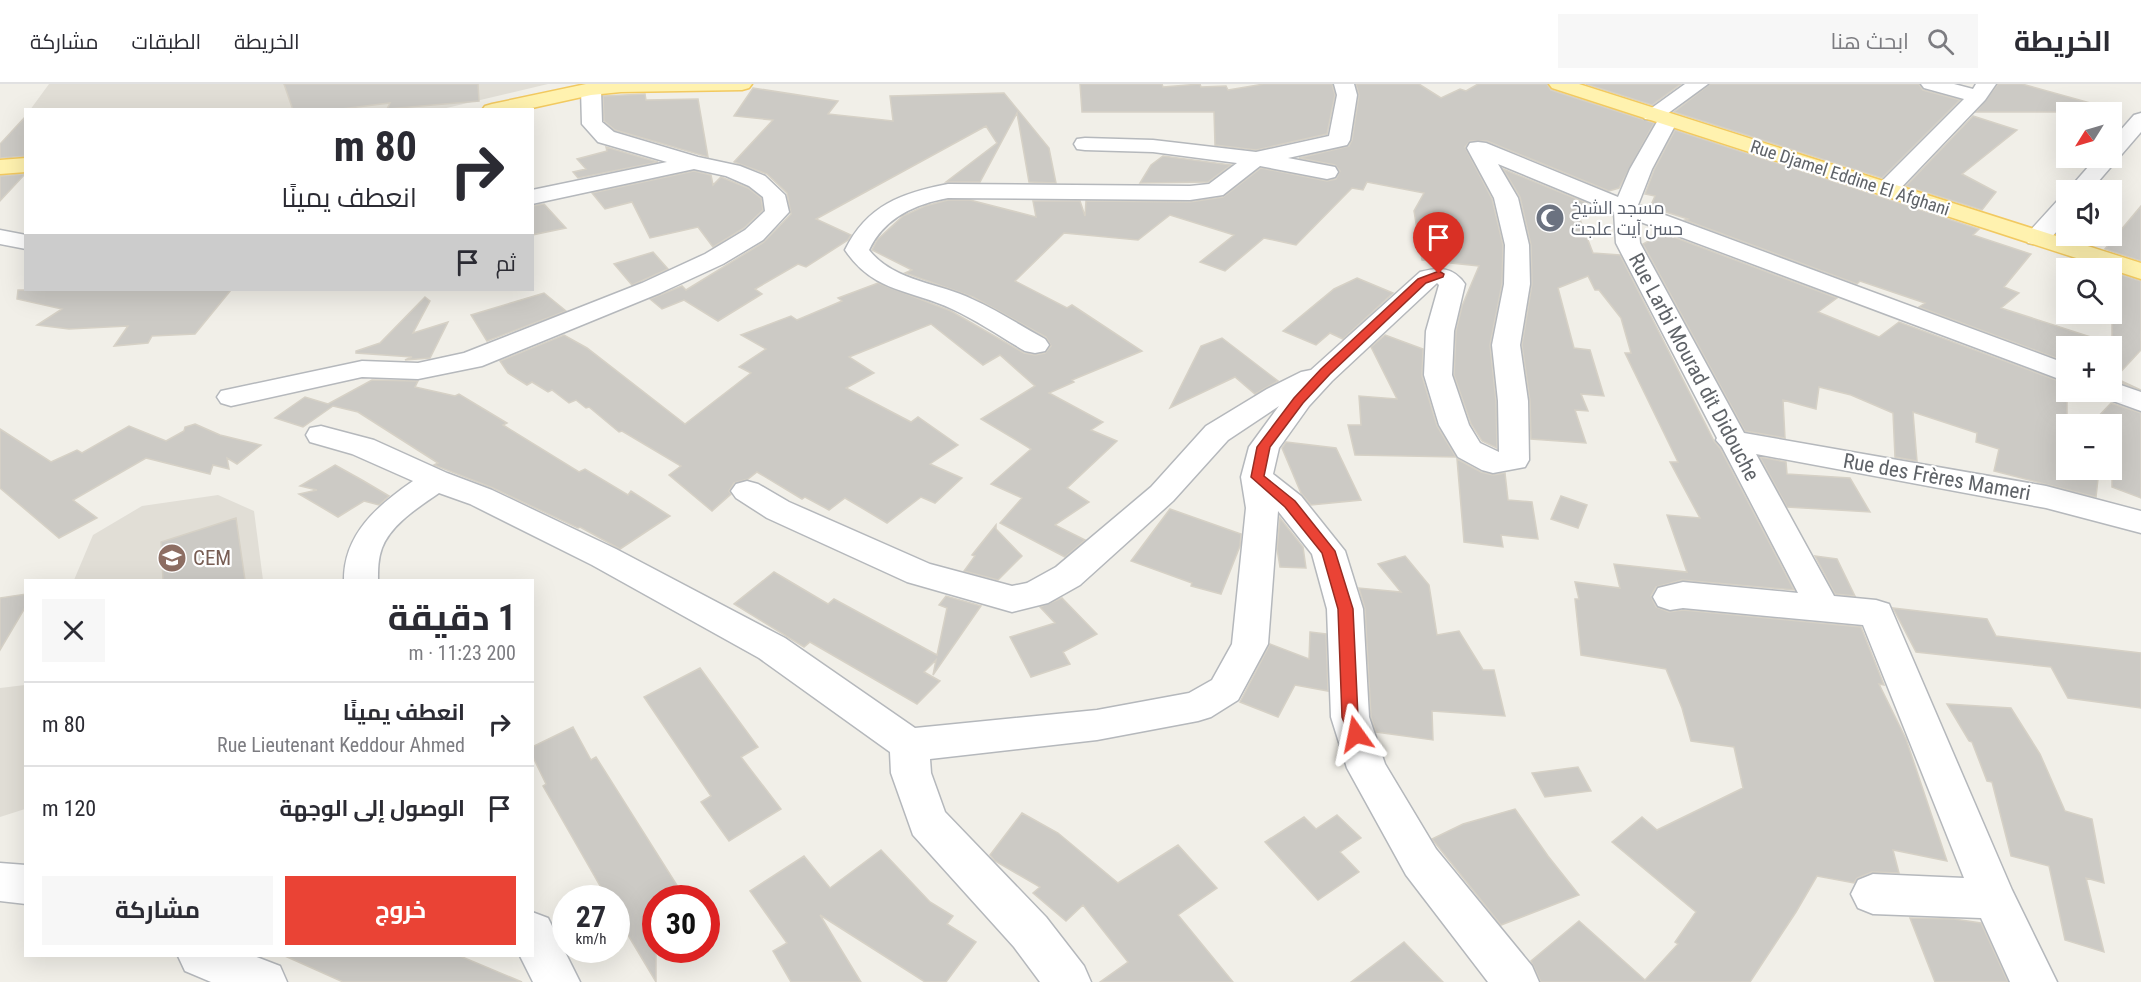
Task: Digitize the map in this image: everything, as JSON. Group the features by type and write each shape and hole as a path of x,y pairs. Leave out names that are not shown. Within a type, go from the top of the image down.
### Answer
{"main road":[{"path":"501,108 591,88 742,84"},
{"name":"Rue Djamel Eddine El Afghani","path":"1559,84 2141,271"},
{"path":"0,167 24,165"}],"street":[{"path":"1035,345 953,299 882,274 862,258 857,250 861,240 875,223 904,202 926,195 948,192 1206,193 1223,186 1256,159 1340,140 1347,95 1344,84"},
{"path":"1660,118 1698,84"},
{"path":"1931,84 1982,90"},
{"path":"231,397 362,369 418,371 472,360 651,288 714,259 754,235 777,212 774,195 757,181 732,171 694,163 606,137 592,124 591,88"},
{"path":"1887,189 1982,90"},
{"name":"Rue Larbi Mourad dit Didouche","path":"1660,118 1625,208 1628,243 1731,440 1823,608"},
{"path":"2122,144 2136,132"},
{"path":"1085,144 1153,146 1256,159 1327,172"},
{"path":"321,435 363,447 436,480 482,497 604,557 772,648 909,745 1097,725 1198,706 1225,690 1250,644 1262,508 1257,477 1264,447 1299,400 1325,372 1422,281 1439,274 1446,277 1452,284 1440,331 1438,375 1454,425 1469,450 1493,463 1514,460 1513,401 1506,345 1517,284 1517,245 1506,198 1478,148 1625,208 2056,370"},
{"path":"534,197 694,163"},
{"path":"2088,180 2099,168"},
{"path":"2037,238 2056,216"},
{"path":"0,237 24,242"},
{"path":"747,491 778,510 919,573 1012,598 1036,594 1068,576 1162,494 1217,433 1277,395 1325,372"},
{"path":"2122,395 2141,402"},
{"name":"Rue des Frères Mameri","path":"1731,440 2046,496 2141,522"},
{"path":"1257,477 1290,504 1328,551 1345,609 1350,717 1367,768 1421,862 1516,982"},
{"path":"361,579 358,565 368,540 382,522 404,502 436,480"},
{"path":"1670,597 1683,595 1876,614 1994,899 2034,982"},
{"path":"909,745 911,773 928,822 1030,932 1068,982"},
{"path":"0,882 24,885"},
{"path":"1873,894 1994,899"},
{"path":"534,937 557,982"},
{"path":"203,957 264,982"}],"shaded area":[{"path":"49,84 548,84 446,108 31,108"},
{"name":"CEM","path":"218,495 254,511 263,579 74,579 93,535 142,506"},
{"path":"24,685 24,809 0,817 0,688"}],"building":[{"path":"284,84 478,84 479,101 398,108 388,108 390,103 349,108 292,108"},
{"path":"1080,84 1162,84 1163,87 1200,84 1201,87 1226,86 1228,90 1264,84 1332,84 1335,95 1327,134 1256,150 1215,145 1214,112 1082,112"},
{"path":"1356,84 1419,84 1441,98 1460,89 1466,91 1478,84 1547,84 1551,90 1654,123 1619,188 1609,191 1487,141 1470,141 1465,147 1492,199 1503,245 1502,284 1490,345 1496,401 1497,448 1482,441 1471,424 1454,375 1456,331 1462,306 1479,266 1422,260 1414,211 1424,193 1367,182 1363,190 1352,188 1296,245 1264,238 1225,271 1200,262 1234,235 1170,215 1138,240 1064,233 1015,281 1067,308 1072,305 1142,351 1072,380 1074,382 1049,393 1103,422 1091,430 1117,441 1067,488 1089,502 1055,525 1085,540 1065,557 1000,523 1022,498 991,484 1031,449 981,419 1035,386 1000,355 983,365 931,324 849,357 874,373 846,388 911,422 918,417 958,445 930,464 962,478 935,503 921,497 887,523 845,498 829,510 805,497 802,499 757,472 748,479 734,483 729,491 731,494 712,511 669,475 681,466 622,431 619,432 589,407 586,408 576,400 569,403 552,390 548,392 532,382 527,385 508,373 500,361 564,335 587,348 685,424 751,373 739,367 766,349 741,335 791,316 797,320 842,301 838,298 878,283 951,311 1024,353 1035,355 1045,353 1051,346 1046,337 973,297 905,273 912,270 872,250 877,240 903,216 925,206 948,200 970,200 1036,217 1033,201 1080,201 1085,216 1086,201 1190,202 1223,197 1261,168 1327,181 1336,179 1340,171 1335,165 1299,158 1349,146 1359,95"},
{"path":"1586,84 1681,84 1652,105"},
{"path":"1710,84 1919,84 1923,90 1960,100 1882,178 1674,112"},
{"path":"1998,84 2022,84 2087,102 2056,102 2056,112 1976,112"},
{"path":"753,88 838,101 828,114 893,121 890,96 1004,93 1049,148 1056,183 1029,182 1017,113 980,182 946,182 997,143 986,126 816,219 851,235 848,240 806,267 798,264 755,289 762,294 718,321 684,300 662,309 650,299 682,286 686,290 764,242 791,214 787,193 767,174 734,162 773,120 734,116"},
{"path":"645,94 646,100 698,99 708,157 615,130 604,121 603,96"},
{"path":"1973,116 2017,130 1962,174 1996,192 1982,210 1906,186"},
{"path":"24,118 24,156 0,158 0,144"},
{"path":"1675,130 1979,229 1973,235 2031,254 2004,287 2019,293 2001,308 2088,336 2056,336 2056,358 1919,307 1925,303 1860,281 1857,284 1685,220 1688,219 1650,207 1655,196 1645,194 1654,170"},
{"path":"606,147 658,162 578,178 573,172 586,169 577,159 607,151"},
{"path":"1163,156 1231,165 1208,182 1140,183 1151,165"},
{"path":"1503,169 1587,203 1576,209 1593,253 1620,255 1714,441 1720,448 1794,590 1682,580 1656,587 1651,596 1656,607 1669,612 1683,610 1861,627 1884,685 1879,684 1906,739 1947,861 1893,850 1899,873 1872,872 1857,878 1854,883 1817,876 1750,982 1541,982 1531,961 1579,921 1645,980 1678,944 1675,942 1696,912 1612,842 1642,817 1657,830 1743,788 1734,747 1691,741 1682,708 1666,669 1581,655 1575,599 1579,599 1575,582 1620,588 1614,564 1687,572 1667,515 1700,518 1670,462 1678,462 1625,353 1631,353 1621,318 1599,290 1595,290 1588,276 1558,288 1574,348 1590,350 1604,396 1581,394 1588,411 1575,410 1586,443 1531,439 1530,401 1522,345 1532,284 1531,245 1520,197"},
{"path":"694,171 711,175 713,185 721,177 748,188 761,198 763,210 744,228 713,247 698,227 650,238 632,202 605,209 592,193"},
{"path":"24,174 0,201 0,176"},
{"path":"544,204 566,228 534,235 534,206"},
{"path":"2141,206 2141,261 2105,249 2108,246 2122,246 2122,229"},
{"path":"1663,233 1837,298 1818,312 1879,337 1899,322 2056,380 2056,402 2067,402 2067,414 2056,414 2056,480 2098,480 2096,497 1994,471 1999,449 1976,442 1977,433 1913,412 1917,461 1895,457 1893,413 1851,395 1819,387 1816,409 1783,400 1785,438 1745,431 1643,244"},
{"path":"653,252 668,269 632,285 614,264"},
{"path":"2122,275 2141,281 2141,350 2122,370 2122,336 2112,336 2112,324 2122,324"},
{"path":"1357,278 1393,293 1343,339 1330,333 1316,345 1283,331 1334,289"},
{"path":"18,290 230,291 195,334 152,336 148,343 114,346 128,326 69,329 37,325 62,309 17,299"},
{"path":"544,293 566,311 487,341 471,315"},
{"path":"425,297 430,301 413,333 448,322 430,358 405,360 412,357 356,353 356,351 380,343"},
{"path":"1385,335 1423,349 1422,376 1437,426 1456,457 1355,455 1348,425 1361,425 1359,396 1397,399 1371,347"},
{"path":"1222,338 1278,381 1255,394 1235,377 1170,408 1201,346"},
{"path":"372,380 418,381 415,387 455,396 459,394 507,423 503,425 579,472 585,469 628,495 631,491 670,516 620,549 580,527 493,488 434,465 438,463 358,412 333,406 303,427 275,418 305,397 328,404"},
{"path":"2111,403 2141,413 2141,498 2112,487 2112,480 2122,480 2122,414 2101,414"},
{"path":"195,424 220,435 261,445 237,464 227,458 229,469 213,465 210,474 146,458 73,500 97,518 59,538 0,488 0,429 51,462 77,450 82,453 129,426 166,441 184,431 185,427"},
{"path":"1286,442 1336,448 1361,500 1311,505 1301,493 1282,448"},
{"path":"1760,457 1786,462 1787,474 1850,478 1870,512 1787,507"},
{"path":"1457,459 1481,472 1493,475 1505,473 1508,500 1532,502 1538,539 1501,535 1503,547 1464,542"},
{"path":"335,465 389,496 379,505 364,501 338,517 299,494 317,490 300,486"},
{"path":"1561,496 1587,505 1578,528 1551,519"},
{"path":"1170,509 1241,534 1240,546 1221,594 1191,586 1192,583 1131,561"},
{"path":"236,518 245,579 163,579 161,542"},
{"path":"1280,518 1303,547 1306,568 1280,567 1277,549"},
{"path":"996,525 996,529 1022,556 998,580 964,571 975,556 972,555"},
{"path":"1405,556 1429,585 1437,635 1459,631 1483,670 1494,670 1505,716 1432,711 1433,740 1376,732 1371,717 1365,609 1359,588 1401,592 1378,564"},
{"path":"1815,556 1837,559 1855,596 1835,594"},
{"path":"774,572 828,604 834,599 937,655 947,608 939,605 946,596 981,606 933,675 936,660 924,672 940,681 917,704 810,642 804,647 734,604"},
{"path":"24,594 24,609 0,650 0,598"},
{"path":"1062,598 1097,634 1063,652 1070,664 1031,677 1010,637 1055,623 1040,607"},
{"path":"1893,608 1987,619 1996,636 2141,653 2141,708 2068,698 2051,667 1916,652"},
{"path":"1310,632 1326,634 1328,691 1295,685 1278,717 1240,702 1270,644 1309,659"},
{"path":"700,668 758,747 741,757 781,809 729,841 701,802 711,796 644,697"},
{"path":"1947,704 2011,708 2040,754 2065,811 2092,819 2104,883 2086,878 2104,952 2065,940 2049,866 2011,856 1992,782 1987,781 1972,742 1969,741"},
{"path":"573,727 591,760 596,757 677,885 642,885 642,959 630,938 630,885 600,885 543,786 546,784 534,759 534,746"},
{"path":"1578,767 1591,791 1545,797 1532,773"},
{"path":"1515,809 1579,895 1501,925 1432,839 1463,824"},
{"path":"1022,813 1058,833 1118,883 1178,845 1217,888 1178,915 1233,982 1100,982 1128,962 1083,905 1066,921 1033,893 1040,887 995,861 990,855"},
{"path":"1337,815 1361,838 1340,852 1359,872 1318,900 1265,842 1304,817 1316,829"},
{"path":"881,850 930,902 953,916 947,924 976,942 946,982 925,982 820,915 861,982 791,982 773,951 787,943 750,891 804,856 830,888"},
{"path":"1910,918 1954,919 1981,923 2008,982 1935,982"},
{"path":"1404,942 1443,982 1351,982"},
{"path":"287,957 462,957 522,982 343,982"},
{"path":"645,963 656,963 656,982"}],"place":[{"name":"مسجد الشيخ حسن آيت علجت","path":"1550,218"},
{"name":"CEM","path":"172,558"}],"route":[{"path":"1356,734 1350,717 1345,609 1328,551 1290,504 1257,477 1264,447 1299,400 1325,372 1422,281 1439,274"}]}
